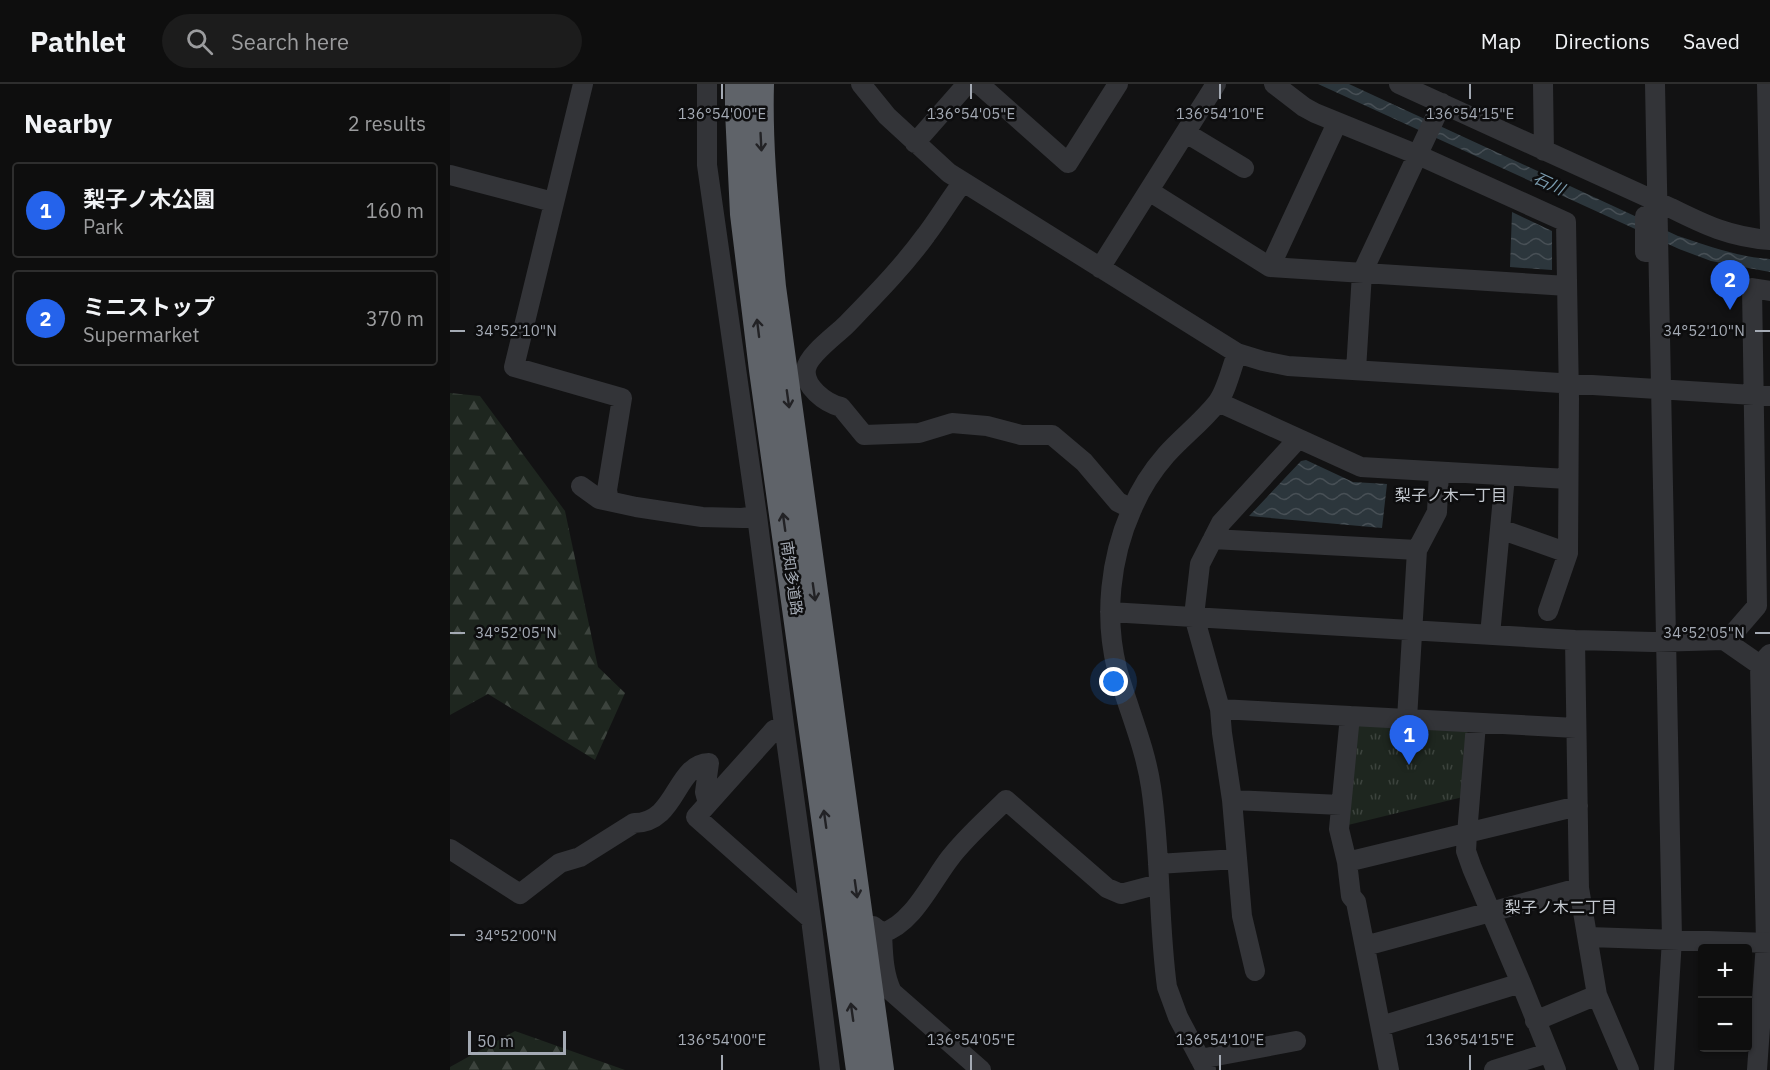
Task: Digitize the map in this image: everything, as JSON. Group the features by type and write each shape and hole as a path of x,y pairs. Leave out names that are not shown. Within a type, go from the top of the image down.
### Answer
{"highway":[{"name":"南知多道路","path":"739,84 744,214 752,281 860,1070"},
{"name":"南知多道路","path":"760,84 759,116 772,287 880,1070"}],"street":[{"path":"583,84 514,367 622,398 607,490 609,501"},
{"path":"707,84 707,165 757,516 830,1070"},
{"path":"861,84 887,116 949,173 1238,353 1288,366 1762,395"},
{"path":"915,142 967,84"},
{"path":"979,84 1068,163 1117,85"},
{"path":"1100,268 1216,84"},
{"path":"1274,84 1304,107 1337,123 1419,152 1566,222 1569,383 1568,553 1548,611"},
{"path":"1399,84 1658,207 1712,229 1749,238 1770,240"},
{"path":"1543,84 1544,151"},
{"path":"1655,84 1672,939 1664,1070"},
{"path":"1767,84 1770,230"},
{"path":"1356,370 1362,273 1442,103"},
{"path":"1270,267 1337,123"},
{"path":"1186,133 1244,168"},
{"path":"450,175 553,202"},
{"path":"963,182 928,233 898,271 822,346 806,367 806,379 809,385 835,406 840,407 864,435 919,434 952,423 987,426 1020,435 1052,435 1084,462 1119,502 1132,509"},
{"path":"1149,191 1270,267 1567,286"},
{"path":"1724,640 1732,635 1757,606 1763,559 1762,395 1752,288 1770,291"},
{"path":"1238,353 1218,402 1166,455 1153,472 1132,509 1117,555 1110,612 1117,669 1146,759 1154,813 1167,987 1178,1017 1203,1064 1285,1038"},
{"path":"1218,402 1361,467 1568,479"},
{"path":"1255,971 1242,916 1232,800 1220,709 1194,616 1200,564 1221,522 1298,439"},
{"path":"1407,719 1417,550 1437,512 1439,472"},
{"path":"1490,635 1505,476"},
{"path":"581,486 599,499 702,517 757,516"},
{"path":"1500,529 1568,553"},
{"path":"1213,539 1417,550"},
{"path":"1110,612 1413,628 1575,640 1724,640 1767,664 1768,943 1765,1033 1757,1070"},
{"path":"1575,640 1579,888 1597,995 1629,1070"},
{"path":"1220,709 1576,728"},
{"path":"1350,716 1339,829 1347,862 1351,896 1356,902 1389,1070"},
{"path":"1476,724 1467,851 1552,1061 1494,1070"},
{"path":"784,725 774,730 696,817 811,919"},
{"path":"450,849 520,894 560,863 580,857 634,823 644,823 660,814 689,772 700,764 709,763 705,792 708,802"},
{"path":"981,1070 892,992 888,983 878,930 892,930 917,905 951,857 1006,800 1107,888 1121,894 1159,884"},
{"path":"1232,800 1341,805"},
{"path":"1347,862 1578,806"},
{"path":"1158,864 1236,859"},
{"path":"1365,946 1579,888"},
{"path":"1588,937 1768,943"},
{"path":"1380,1026 1521,983"},
{"path":"1535,1021 1597,995"}],"green space":[{"path":"450,393 480,396 565,511 598,667 625,693 595,760 488,694 450,715"},
{"path":"1360,723 1464,729 1468,733 1463,797 1348,825 1355,728"},
{"path":"515,1031 625,1070 450,1070 450,1067"}],"water":[{"name":"石川","path":"1318,84 1349,84 1678,236 1735,253 1770,259 1770,272 1711,261 1679,249"},
{"path":"1512,212 1552,231 1552,270 1510,267"},
{"path":"1306,460 1353,482 1387,484 1382,528 1249,516 1301,461"}],"place":[{"name":"ミニストップ","path":"1730,310"},
{"name":"梨子ノ木公園","path":"1409,765"}],"district":[{"name":"梨子ノ木一丁目","path":"1451,495"},
{"name":"梨子ノ木二丁目","path":"1561,907"}]}
